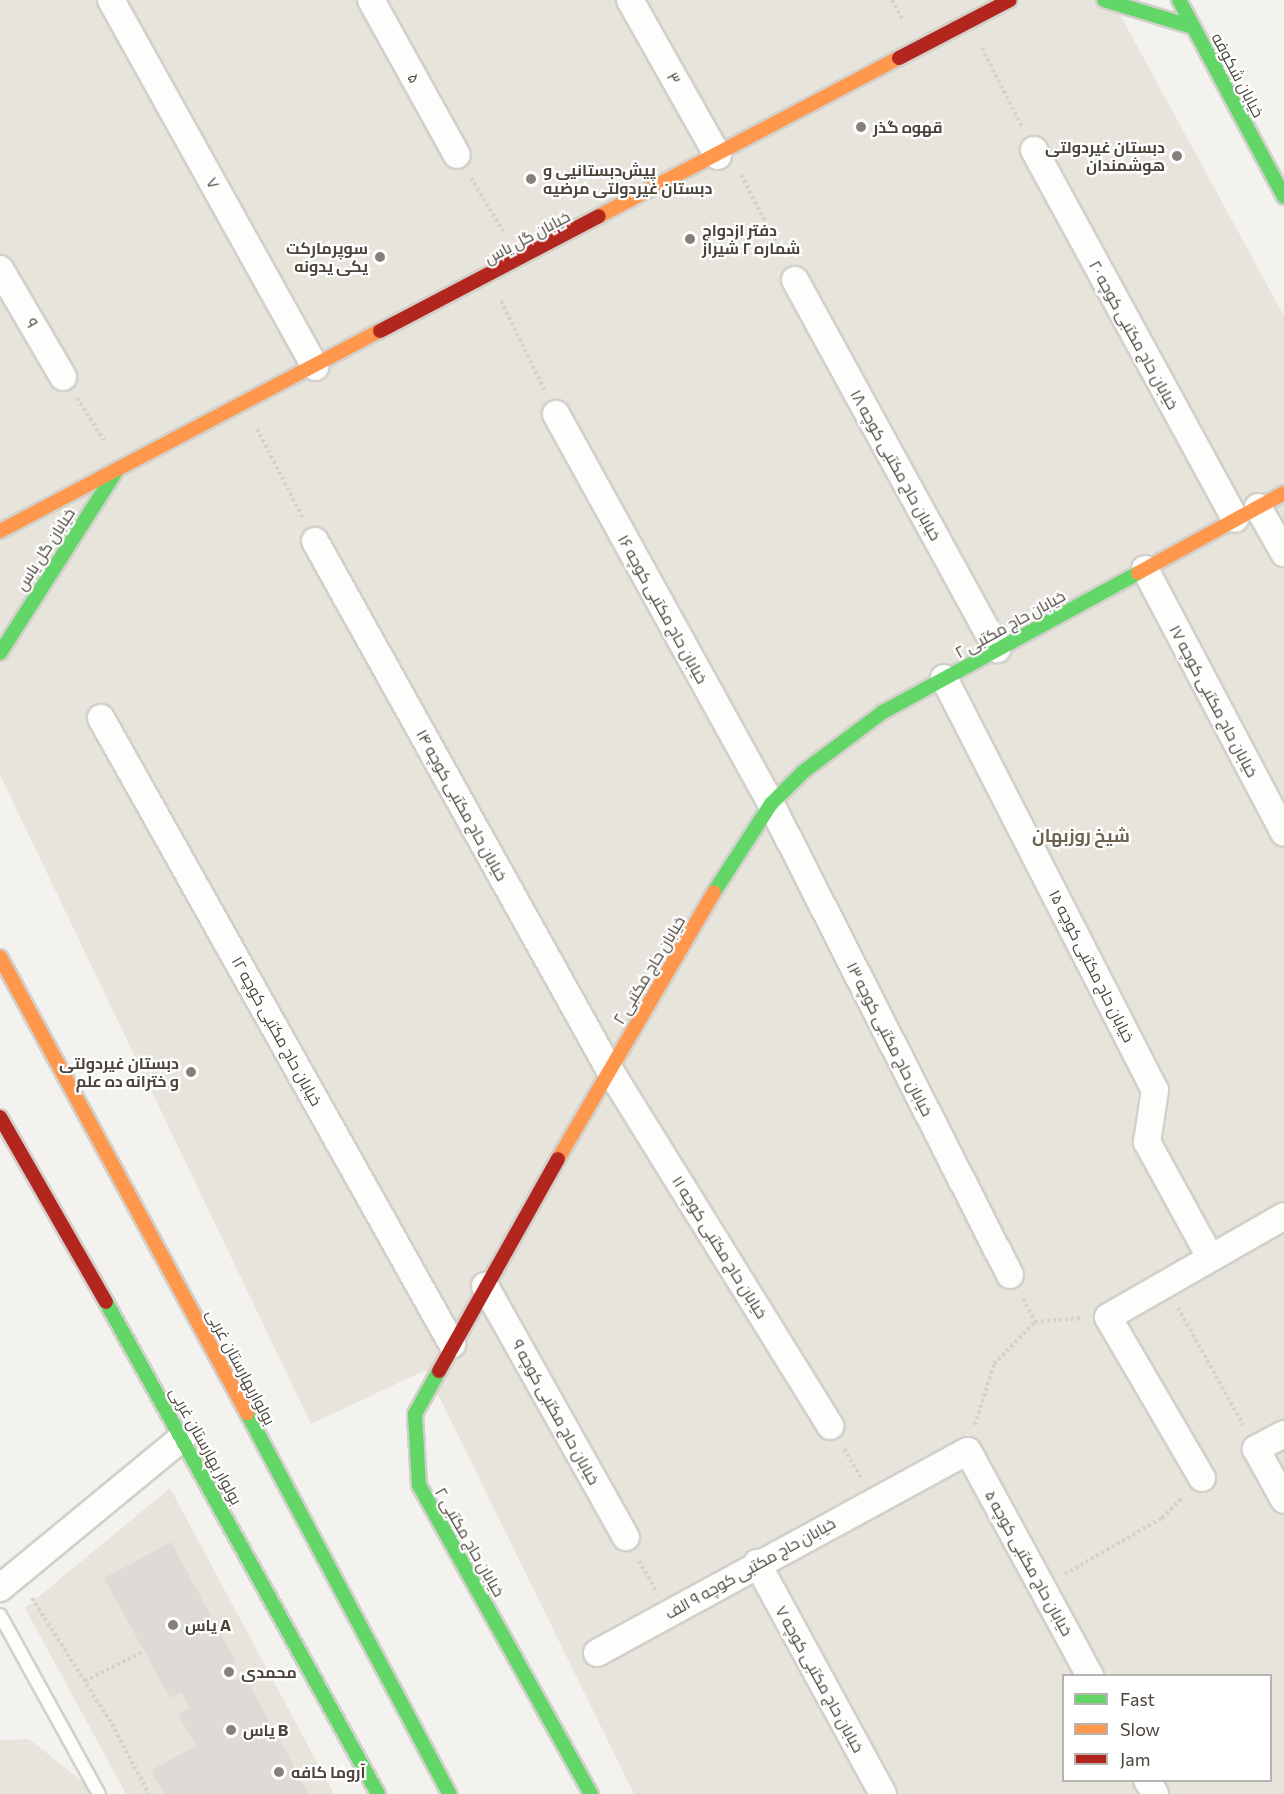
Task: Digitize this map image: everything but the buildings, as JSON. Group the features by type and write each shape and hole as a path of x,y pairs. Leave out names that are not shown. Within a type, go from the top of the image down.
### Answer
{"street":[{"name":"۷","path":"111,0 315,367"},
{"name":"۵","path":"370,0 457,155"},
{"name":"۳","path":"630,0 723,153"},
{"name":"خیابان گل یاس","path":"0,531 120,466 245,404 520,260 1010,0"},
{"path":"1104,0 1193,27"},
{"name":"خیابان شکوفه","path":"1179,0 1284,197"},
{"name":"خیابان حاج مکتبی کوچه ۲۰","path":"1034,150 1235,519"},
{"name":"۹","path":"0,269 63,377"},
{"name":"خیابان حاج مکتبی کوچه ۱۸","path":"795,280 997,650"},
{"name":"خیابان حاج مکتبی کوچه ۱۶","path":"556,414 771,804"},
{"name":"خیابان گل یاس","path":"0,653 120,466"},
{"name":"خیابان حاج مکتبی ۲","path":"591,1794 419,1485 415,1414 452,1344 609,1069 738,851 771,804 803,772 883,712 1284,493"},
{"path":"1258,507 1284,553"},
{"name":"خیابان حاج مکتبی کوچه ۱۴","path":"315,541 609,1069"},
{"name":"خیابان حاج مکتبی کوچه ۱۷","path":"1145,569 1284,833"},
{"name":"خیابان حاج مکتبی کوچه ۱۵","path":"944,678 1155,1090 1146,1142 1210,1257"},
{"name":"خیابان حاج مکتبی کوچه ۱۲","path":"102,718 452,1344"},
{"name":"خیابان حاج مکتبی کوچه ۱۳","path":"771,804 1010,1275"},
{"name":"بولواربهارستان غربی","path":"0,957 431,1752 450,1794"},
{"name":"خیابان حاج مکتبی کوچه ۱۱","path":"609,1069 830,1426"},
{"name":"بولوار بهارستان غربی","path":"0,1117 183,1437 378,1794"},
{"path":"1202,1478 1108,1317 1284,1216"},
{"name":"خیابان حاج مکتبی کوچه ۹","path":"485,1286 626,1537"},
{"path":"1284,1434 1256,1449 1284,1500"},
{"path":"7,1582 183,1437"},
{"name":"خیابان حاج مکتبی کوچه ۹ الف","path":"597,1653 757,1563 968,1451"},
{"name":"خیابان حاج مکتبی کوچه ۵","path":"968,1451 1089,1674"},
{"name":"خیابان حاج مکتبی کوچه ۷","path":"757,1563 883,1794"}],"lane":[{"path":"0,1615 99,1794"}],"path":[{"path":"970,23 1034,150"},
{"path":"723,153 795,280"},
{"path":"457,155 520,260"},
{"path":"488,276 556,414"},
{"path":"63,377 120,466"},
{"path":"245,404 315,541"},
{"path":"1010,1275 1035,1322"},
{"path":"1165,1284 1256,1449"},
{"path":"968,1451 994,1364 1035,1322 1108,1317"},
{"path":"830,1426 874,1500"},
{"path":"1042,1587 1162,1518 1202,1478"},
{"path":"626,1537 668,1612"},
{"path":"7,1582 85,1681 149,1794"},
{"path":"85,1681 144,1652"}],"shaded area":[{"path":"0,0 1112,0 1284,316 1284,1794 634,1794 426,1370 311,1424 0,775"},
{"path":"170,1488 334,1794 126,1794 25,1608"},
{"path":"29,1739 98,1794 0,1794 0,1740"}],"traffic: fast":[{"path":"1104,0 1193,27"},
{"path":"1179,0 1284,197"},
{"path":"0,653 117,470"},
{"path":"714,892 771,804 803,772 883,712 1138,573"},
{"path":"106,1302 378,1794"},
{"path":"439,1371 415,1414 419,1485 591,1794"},
{"path":"247,1413 450,1794"}],"traffic: slow":[{"path":"599,216 899,58"},
{"path":"0,531 380,331"},
{"path":"1138,573 1284,493"},
{"path":"558,1159 714,892"},
{"path":"0,957 247,1413"}],"traffic: jam":[{"path":"899,58 1010,0"},
{"path":"380,331 599,216"},
{"path":"0,1117 106,1302"},
{"path":"439,1371 558,1159"}],"place":[{"name":"قهوه گذر","path":"861,127"},
{"name":"دبستان غیردولتی هوشمندان","path":"1177,156"},
{"name":"پیش‌دبستانیی و دبستان غیردولتی مرضیه","path":"531,179"},
{"name":"دفتر ازدواج شماره ۲ شیراز","path":"690,239"},
{"name":"سوپرمارکت یکی یدونه","path":"380,257"},
{"name":"دبستان غیردولتی و خترانه ده علم","path":"191,1072"},
{"name":"یاس A","path":"173,1625"},
{"name":"محمدی","path":"229,1672"},
{"name":"یاس B","path":"231,1730"},
{"name":"آروما کافه","path":"279,1772"}],"district":[{"name":"شیخ روزبهان","path":"1081,835"}]}
